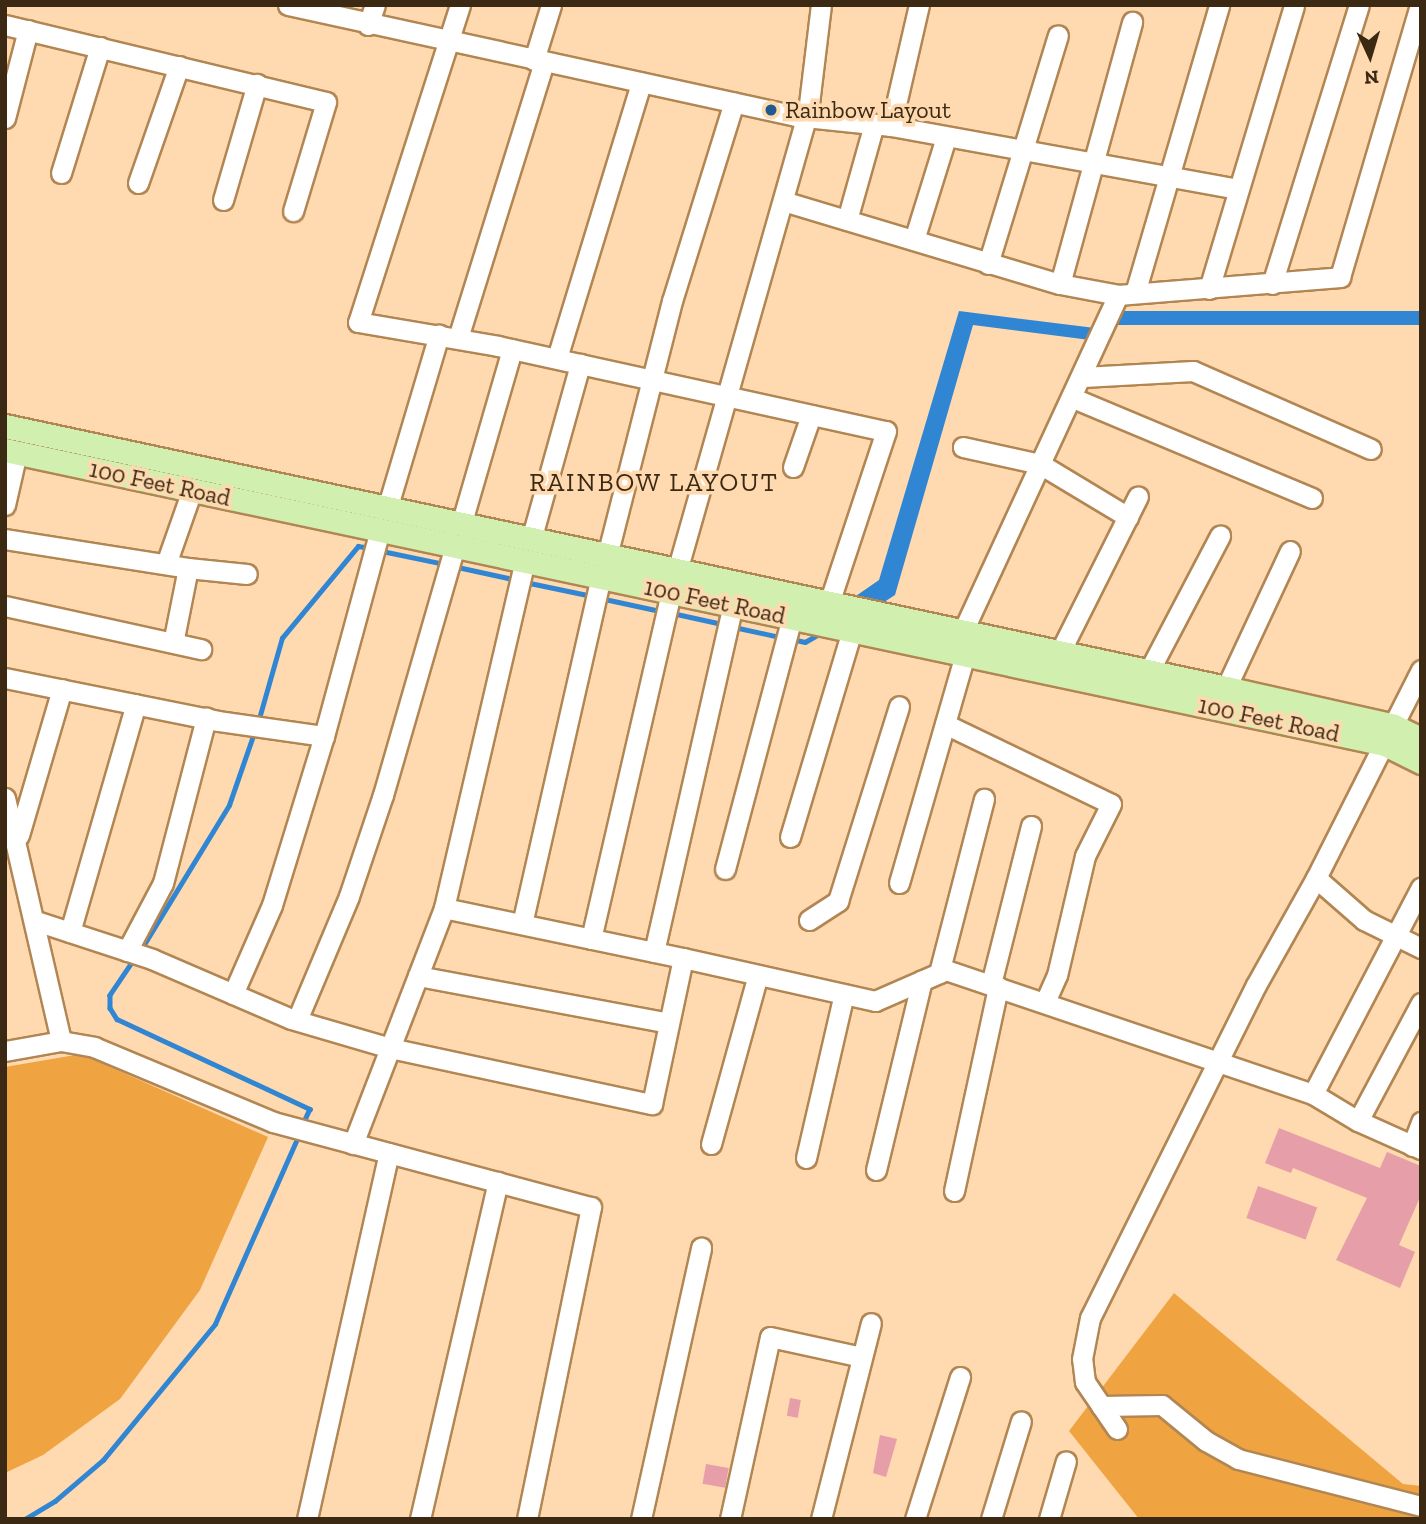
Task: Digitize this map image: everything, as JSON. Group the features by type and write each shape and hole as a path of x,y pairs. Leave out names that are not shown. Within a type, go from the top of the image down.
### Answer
{"main road":[{"name":"100 Feet Road","path":"5,426 384,519 794,607 852,630 962,631 1226,688 1390,735 1421,762"},
{"name":"100 Feet Road","path":"11,451 192,490 384,519"},
{"name":"100 Feet Road","path":"674,581 733,605 794,607 829,603 965,654 1421,739"}],"street":[{"path":"368,25 375,5"},
{"path":"460,5 358,322 512,349 886,430 829,603"},
{"path":"233,994 272,905 324,736 384,519 448,337 539,61 551,5"},
{"path":"591,939 674,581 730,396 806,115 821,5"},
{"path":"847,220 883,125 919,5"},
{"path":"962,631 1102,333 1126,294 1166,178 1219,5"},
{"path":"1209,289 1294,5"},
{"path":"1272,285 1359,5"},
{"path":"782,201 1060,284 1126,294 1340,278 1420,5"},
{"path":"295,6 368,25 734,102 883,125 1237,189"},
{"path":"1060,284 1132,22"},
{"path":"5,25 257,84 327,104 293,211"},
{"path":"5,118 28,30"},
{"path":"988,264 1058,35"},
{"path":"61,173 100,47"},
{"path":"138,183 179,66"},
{"path":"557,359 641,83"},
{"path":"223,200 257,84"},
{"path":"522,924 604,566 653,381 734,102"},
{"path":"914,240 946,137"},
{"path":"297,1020 349,896 383,795 512,349"},
{"path":"354,1144 444,908 528,550 580,365"},
{"path":"1083,377 1193,371 1371,449"},
{"path":"1073,398 1312,498"},
{"path":"793,467 811,415"},
{"path":"963,447 1040,464 1128,517"},
{"path":"5,505 11,451"},
{"path":"166,564 192,490"},
{"path":"1060,652 1138,496"},
{"path":"1149,671 1220,536"},
{"path":"5,539 188,568 247,574"},
{"path":"1226,688 1290,551"},
{"path":"173,643 188,568"},
{"path":"654,952 733,605"},
{"path":"5,606 201,649"},
{"path":"725,869 794,607"},
{"path":"790,837 852,630"},
{"path":"900,883 965,654"},
{"path":"1117,1429 1085,1382 1082,1359 1087,1326 1256,985 1316,878 1421,670"},
{"path":"5,678 206,718 324,736"},
{"path":"18,840 62,690"},
{"path":"71,932 136,704"},
{"path":"809,920 838,901 899,706"},
{"path":"127,951 163,883 206,718"},
{"path":"945,724 1111,804 1084,856 1057,975 1045,1002"},
{"path":"5,798 18,840 61,1041"},
{"path":"876,1170 930,976 984,799"},
{"path":"954,1191 995,986 1031,826"},
{"path":"1316,878 1356,914 1421,948"},
{"path":"1313,1094 1421,887"},
{"path":"444,908 875,1001 946,970 1313,1094 1358,1121 1417,1147 1421,1122"},
{"path":"36,921 127,951 297,1020 390,1048 652,1104 683,958"},
{"path":"711,1144 758,975"},
{"path":"418,976 669,1023"},
{"path":"806,1158 844,995"},
{"path":"1358,1121 1421,1003"},
{"path":"5,1051 61,1041 94,1047 273,1122 591,1207 527,1519"},
{"path":"307,1519 389,1153"},
{"path":"420,1519 498,1182"},
{"path":"641,1519 701,1248"},
{"path":"821,1519 871,1322"},
{"path":"730,1519 770,1337 862,1357"},
{"path":"915,1519 960,1377"},
{"path":"1101,1406 1162,1405 1206,1441 1238,1459 1421,1506"},
{"path":"991,1519 1021,1421"},
{"path":"1049,1519 1066,1461"}],"shaded area":[{"path":"81,1054 268,1137 200,1290 120,1399 43,1455 5,1473 5,1067"},
{"path":"1174,1293 1403,1484 1421,1486 1421,1519 1139,1519 1069,1431"}],"water":[{"path":"959,311 1095,328 1090,340 973,325 895,595 827,639 801,634 879,580"},
{"path":"1117,311 1421,311 1421,325 1117,325"}],"building":[{"path":"1279,1128 1380,1168 1387,1152 1421,1166 1421,1195 1399,1245 1415,1252 1400,1288 1336,1260 1367,1198 1293,1168 1291,1173 1265,1163"},
{"path":"1258,1186 1317,1208 1306,1239 1246,1218"},
{"path":"790,1398 801,1400 798,1418 787,1416"},
{"path":"880,1435 897,1439 886,1477 873,1473"},
{"path":"706,1464 729,1468 725,1488 703,1484"}],"waterway":[{"path":"258,722 282,638 358,546 370,548"},
{"path":"382,551 445,564"},
{"path":"453,566 517,580"},
{"path":"525,582 592,596"},
{"path":"600,598 660,611"},
{"path":"672,613 722,624"},
{"path":"734,627 780,637"},
{"path":"792,639 805,642 819,634"},
{"path":"140,951 229,805 255,730"},
{"path":"135,958 110,995 110,1008 117,1019 310,1109 302,1126"},
{"path":"25,1519 55,1501 103,1460 215,1324 299,1134"}],"place":[{"name":"Rainbow Layout","path":"771,110"}],"district":[{"name":"RAINBOW LAYOUT","path":"654,483"}]}
